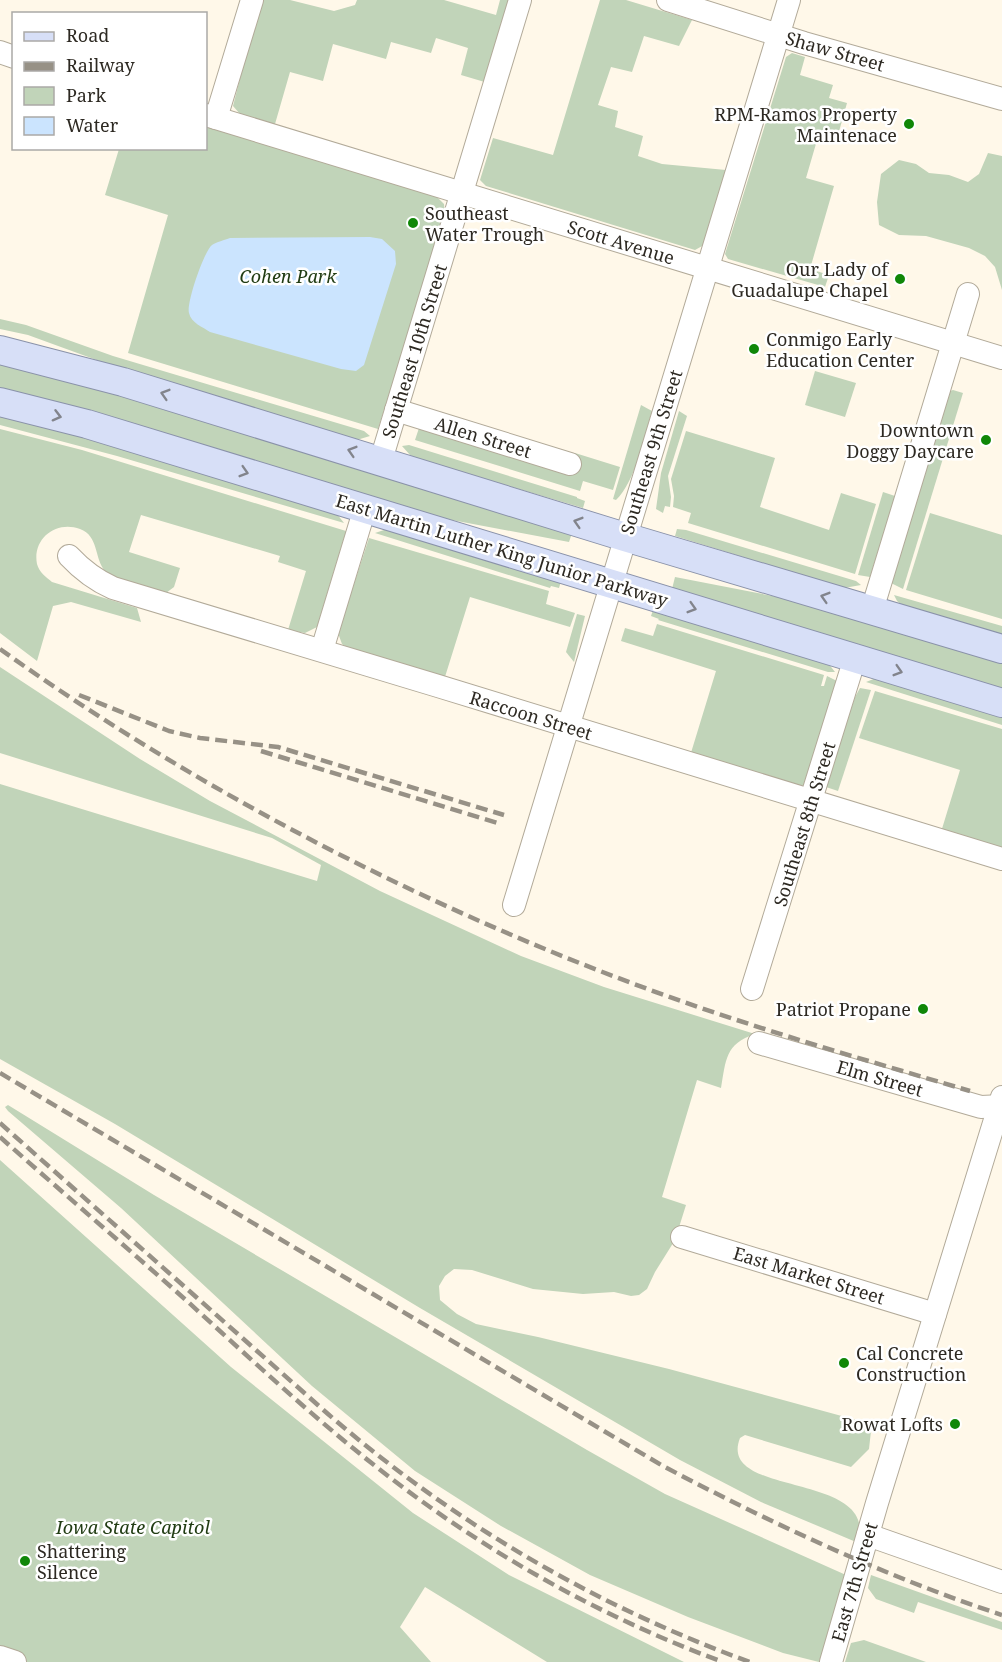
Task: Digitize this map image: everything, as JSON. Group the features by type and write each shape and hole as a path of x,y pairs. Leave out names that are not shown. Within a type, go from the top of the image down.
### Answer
{"main road":[{"path":"0,350 123,382 625,537 1002,649"},
{"name":"East Martin Luther King Junior Parkway","path":"0,402 87,424 1002,703"}],"street":[{"path":"211,117 252,0"},
{"name":"Southeast 10th Street","path":"381,460 520,0"},
{"name":"Shaw Street","path":"668,0 778,35 1002,99"},
{"name":"Southeast 9th Street","path":"514,904 789,0"},
{"name":"Scott Avenue","path":"211,117 1002,358"},
{"path":"872,610 968,294"},
{"name":"Allen Street","path":"396,410 570,464"},
{"path":"322,650 365,508"},
{"name":"Raccoon Street","path":"69,556 95,580 113,588 1002,859"},
{"name":"Southeast 8th Street","path":"752,989 855,658"},
{"name":"Elm Street","path":"759,1043 981,1107 1001,1103"},
{"name":"East 7th Street","path":"831,1662 877,1503 1001,1103"},
{"name":"East Market Street","path":"682,1237 935,1314"},
{"path":"868,1534 1002,1582"},
{"path":"0,1657 15,1662"}],"green space":[{"path":"260,0 290,0 334,11 355,5 357,0 444,0 496,15 500,0 512,0 488,83 461,75 468,48 436,38 431,53 391,42 386,59 333,44 323,81 290,72 275,124 240,114 233,106"},
{"path":"600,0 626,0 692,20 679,46 644,36 632,72 611,67 598,105 618,111 615,127 643,136 638,156 662,164 726,170 704,245 695,250 486,186 480,180 493,138 553,155"},
{"path":"792,53 805,57 800,75 833,85 829,98 847,103 838,135 820,130 806,178 834,186 810,269 829,275 825,287 728,259 725,254 786,57"},
{"name":"Cohen Park","path":"207,125 436,196 444,204 445,216 378,429 128,353 168,215 105,195 119,150 207,150"},
{"path":"988,153 1002,156 1002,290 995,267 985,256 969,248 926,236 899,235 879,225 877,202 881,174 899,160 916,164 929,173 949,175 968,182 979,174"},
{"path":"0,319 26,325 113,356 364,431 370,436 352,439 113,366 28,335 0,329"},
{"path":"0,362 64,377 573,530 569,542 420,514 0,391"},
{"path":"815,371 856,383 845,417 805,405"},
{"path":"950,391 963,393 903,589 891,583"},
{"path":"641,405 652,411 634,470 623,492 616,500 613,499"},
{"path":"679,411 687,416 668,476 670,507 665,506 663,513 656,509 661,473"},
{"path":"0,415 34,422 337,514 344,523 117,456 0,425"},
{"path":"420,425 569,471 575,453 620,467 613,490 583,481 580,491 415,440"},
{"path":"0,429 82,450 346,531 317,627 305,633 288,630 306,571 278,562 280,556 141,515 129,552 180,568 174,587 166,593 117,579 105,571 93,542 86,532 71,527 55,529 42,539 38,546 37,564 43,574 52,582 137,608 141,622 71,602 53,606 37,661 0,633"},
{"path":"686,431 775,458 760,507 829,530 841,493 876,504 855,574 688,523 691,513 673,507 671,479"},
{"path":"409,445 577,497 585,501 583,508 415,458 402,446"},
{"path":"883,492 895,496 870,577 858,575"},
{"path":"930,513 1002,535 1002,619 906,590"},
{"path":"387,529 561,581 559,588 551,586 550,588 375,533"},
{"path":"677,529 856,581 861,585 844,588 675,536"},
{"path":"369,538 549,591 546,604 575,613 570,627 470,597 444,680 352,651 342,644 338,633"},
{"path":"675,577 824,606 1002,660 1002,691 672,589"},
{"path":"894,595 1002,626 1002,636 903,606"},
{"path":"653,610 828,663 835,672 828,672 658,620 651,616"},
{"path":"577,614 585,616 574,662 566,652"},
{"path":"657,624 824,675 821,686 824,686 827,676 837,681 804,785 800,786 690,756 716,671 621,641 625,628 653,636"},
{"path":"0,667 140,759 210,801 380,891 521,956 604,987 755,1034 732,1048 726,1061 721,1088 697,1080 662,1197 686,1205 675,1240 647,1289 639,1295 631,1296 614,1292 583,1294 533,1289 472,1270 454,1269 445,1276 439,1286 440,1300 457,1314 476,1324 669,1369 860,1421 871,1431 869,1449 851,1467 745,1435 740,1438 739,1456 749,1468 767,1477 836,1499 853,1511 860,1528 856,1542 761,1502 680,1460 420,1308 115,1124 0,1059 0,784 317,881 321,865 272,838 0,753"},
{"path":"876,678 1002,715 1002,725 866,682"},
{"path":"860,688 871,690 838,791 826,787 855,697"},
{"path":"875,691 1002,729 1002,851 941,832 960,770 859,738"},
{"path":"8,1105 154,1195 665,1494 846,1575 819,1662 783,1653 688,1617 590,1575 501,1526 415,1471 312,1386 121,1208 8,1111 5,1107"},
{"name":"Iowa State Capitol","path":"0,1160 231,1367 413,1513 509,1575 684,1662 547,1662 425,1587 400,1627 431,1662 0,1662"},
{"path":"871,1575 1002,1622 1002,1630 918,1602 914,1613 876,1599 868,1588"},
{"path":"864,1640 926,1662 845,1662 851,1643"}],"water":[{"path":"370,237 382,239 395,251 396,264 364,365 356,371 341,369 210,332 190,316 190,299 196,278 209,249 216,243 230,238"}],"railway":[{"path":"0,649 77,702 156,752 238,800 407,888 493,927 667,996 818,1046 970,1091"},
{"path":"79,695 169,731 200,738 278,747 504,815"},
{"path":"261,751 501,824"},
{"path":"0,1073 663,1466 830,1548 958,1600 1002,1615"},
{"path":"0,1123 328,1414 425,1490 528,1558 581,1587 692,1640 750,1662"},
{"path":"0,1137 311,1413 426,1505 548,1582 634,1625 723,1662"}],"place":[{"name":"RPM-Ramos Property Maintenace","path":"909,124"},
{"name":"Southeast Water Trough","path":"413,223"},
{"name":"Our Lady of Guadalupe Chapel","path":"900,279"},
{"name":"Conmigo Early Education Center","path":"754,349"},
{"name":"Downtown Doggy Daycare","path":"986,440"},
{"name":"Patriot Propane","path":"923,1009"},
{"name":"Cal Concrete Construction","path":"844,1363"},
{"name":"Rowat Lofts","path":"955,1424"},
{"name":"Shattering Silence","path":"25,1561"}]}
